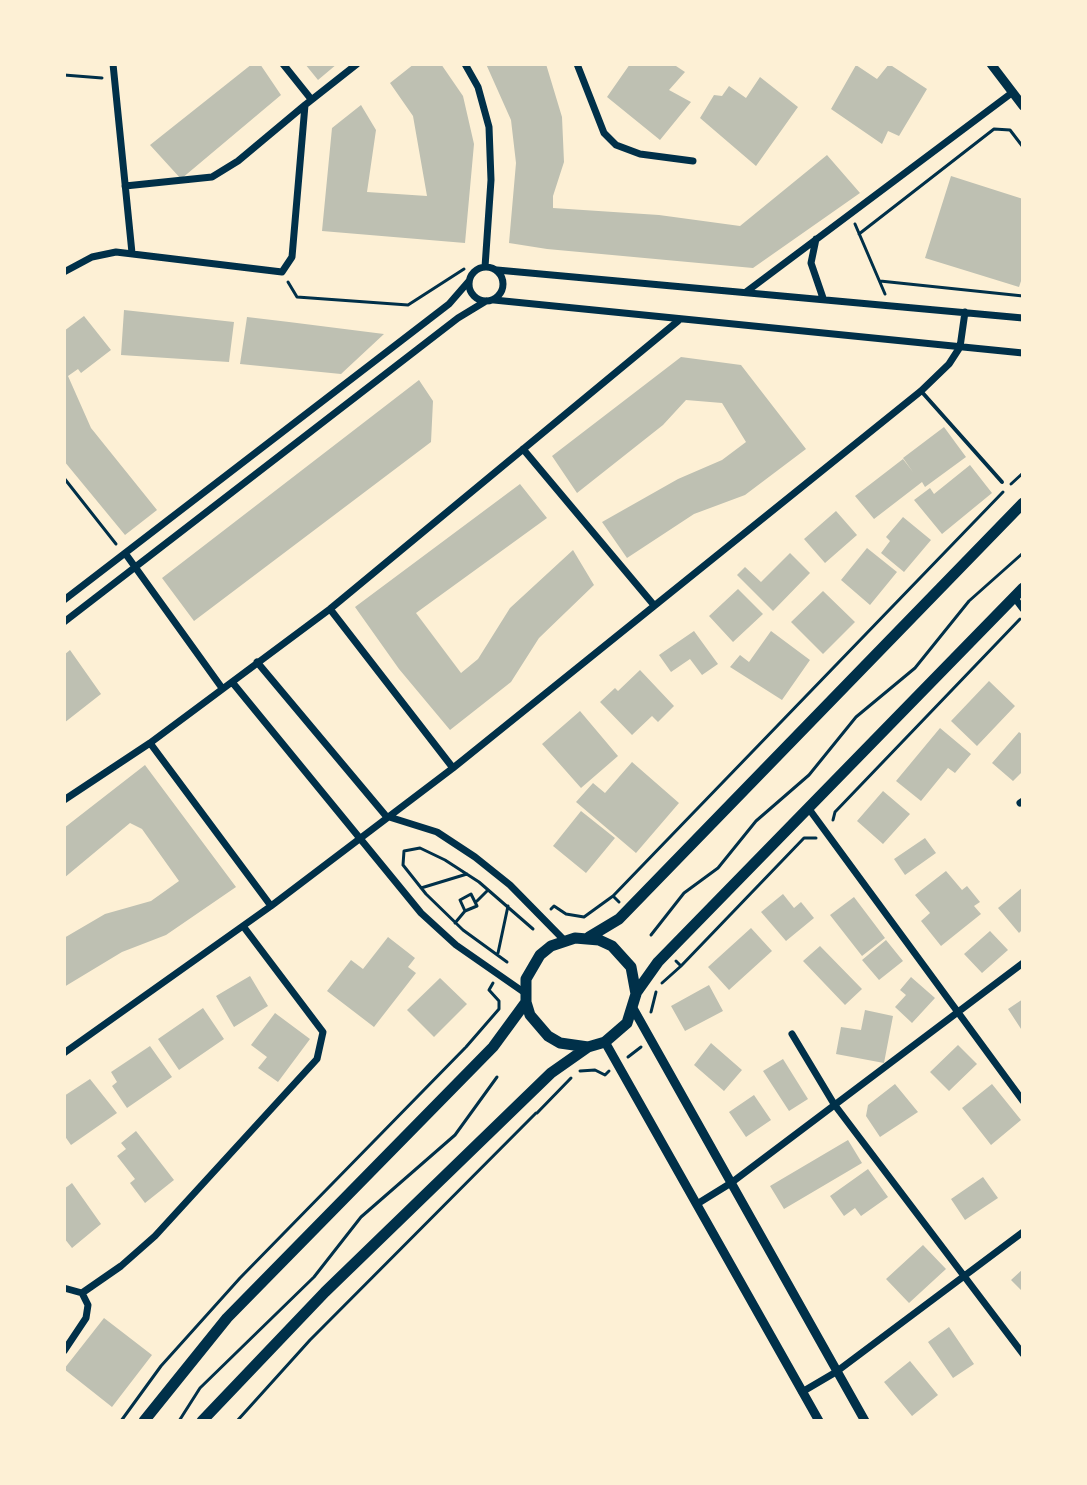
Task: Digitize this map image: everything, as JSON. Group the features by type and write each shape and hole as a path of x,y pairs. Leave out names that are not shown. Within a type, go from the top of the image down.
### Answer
{"main road":[{"path":"588,1047 560,1043 548,1036 530,1015 525,997 526,979 540,955 564,940 585,938 609,927 628,910 1023,503"},
{"path":"636,994 658,962 1019,593"},
{"path":"202,1421 315,1302 522,1100 551,1073 588,1047 605,1042 627,1023 634,1010 636,994 635,980 623,955 612,946 585,938"},
{"path":"144,1421 227,1318 480,1061 505,1033 525,997"}],"street":[{"path":"113,64 132,253"},
{"path":"64,272 92,257 132,253 282,272 292,257 308,102 283,64"},
{"path":"125,186 212,177 238,161 357,64"},
{"path":"465,64 478,87 489,127 492,154 485,267"},
{"path":"577,64 600,123 616,145 640,154 693,161"},
{"path":"991,64 1023,106"},
{"path":"746,292 1013,92"},
{"path":"816,239 813,275 823,298"},
{"path":"64,600 449,304 475,271 485,267 1023,318"},
{"path":"64,622 458,318 490,301 504,282 497,270"},
{"path":"469,281 475,297 490,301 1023,352 1023,360"},
{"path":"66,1047 243,926 361,839 921,391 949,364 960,347 965,312"},
{"path":"64,800 150,743 330,609 678,321"},
{"path":"523,449 653,604"},
{"path":"125,553 222,688"},
{"path":"1019,593 1023,609"},
{"path":"330,609 453,768"},
{"path":"257,662 386,816 437,832 475,857 544,916 564,940"},
{"path":"232,682 421,913 525,997"},
{"path":"150,743 271,906"},
{"path":"809,809 1023,1101"},
{"path":"82,1293 140,1251 317,1059 323,1032 243,926"},
{"path":"697,1204 731,1183 1023,963"},
{"path":"634,1010 865,1421"},
{"path":"792,1034 834,1104 1023,1354"},
{"path":"605,1042 819,1421"},
{"path":"802,1392 836,1372 1023,1232"},
{"path":"64,1288 82,1293"},
{"path":"64,1351 88,1312 82,1293"}],"lane":[{"path":"921,391 1002,482"}],"path":[{"path":"64,75 114,80"},
{"path":"859,234 994,129 1010,130 1023,147"},
{"path":"850,213 888,304"},
{"path":"282,272 297,297 408,305 462,268 475,271"},
{"path":"880,281 1023,296"},
{"path":"544,916 554,906 566,914 584,917 613,896 1023,473"},
{"path":"64,478 125,553"},
{"path":"651,935 677,900 718,868 756,821 809,775 856,717 915,668 969,601 1023,553"},
{"path":"681,966 804,838 821,841 837,828 835,812 1023,616"},
{"path":"507,962 455,923 421,888 401,860 404,851 411,847 426,850 467,874 533,929"},
{"path":"421,888 467,874"},
{"path":"455,923 465,911 474,910 477,901 488,890"},
{"path":"465,911 459,904 462,896 471,894 477,901"},
{"path":"613,896 628,910"},
{"path":"498,955 508,906"},
{"path":"121,1421 161,1366 240,1278 465,1048 499,1009 497,998 489,990 497,977"},
{"path":"465,1048 480,1061"},
{"path":"179,1421 207,1380 314,1277 361,1217 455,1135 497,1077"},
{"path":"237,1421 310,1340 536,1113"}],"building":[{"path":"252,64 260,64 281,95 181,179 150,145"},
{"path":"305,64 337,64 318,80"},
{"path":"414,64 441,64 463,96 474,144 465,243 322,231 332,128 361,105 376,130 367,192 427,196 413,116 390,83"},
{"path":"486,64 546,64 562,117 564,162 553,196 553,208 659,215 740,226 827,155 860,193 753,268 509,243 516,163 511,120"},
{"path":"630,64 673,64 685,72 669,90 691,102 660,140 607,97"},
{"path":"889,64 927,89 899,136 888,131 882,144 831,109 856,65 877,79"},
{"path":"760,77 798,107 756,166 700,118 714,95 722,96 729,86 746,98"},
{"path":"951,176 1023,199 1023,275 1019,287 925,258"},
{"path":"124,310 234,322 229,362 121,355"},
{"path":"84,316 111,350 81,373 78,369 68,376 91,428 157,510 125,535 64,461 64,331"},
{"path":"247,317 384,334 341,374 240,364"},
{"path":"681,357 741,365 806,449 745,495 694,514 627,558 602,522 678,479 722,460 746,442 722,403 686,400 663,425 577,493 552,456"},
{"path":"419,380 433,401 431,442 194,621 162,578"},
{"path":"944,427 966,457 925,487 922,482 874,519 855,496 903,459 913,472 903,458"},
{"path":"970,465 992,493 942,534 914,500 930,488 934,494"},
{"path":"520,484 547,518 416,613 461,673 478,659 510,608 573,550 594,585 539,638 511,682 450,730 399,669 355,607"},
{"path":"836,511 857,535 825,563 804,539"},
{"path":"903,517 931,540 904,572 881,553 890,541 886,537"},
{"path":"867,548 897,572 870,605 841,580"},
{"path":"790,553 810,573 773,611 737,575 745,567 761,582"},
{"path":"738,589 763,614 733,642 709,616"},
{"path":"823,591 855,622 823,654 791,622"},
{"path":"694,631 718,664 702,675 690,659 671,672 659,655"},
{"path":"771,631 810,660 782,700 730,667 740,655 749,662"},
{"path":"70,650 101,694 64,723 64,655"},
{"path":"640,670 674,706 658,722 652,716 632,735 600,702 615,688 618,691"},
{"path":"989,681 1015,706 977,746 951,721"},
{"path":"580,711 618,756 581,788 542,744"},
{"path":"940,728 971,754 955,773 948,768 921,801 896,781"},
{"path":"1019,732 1023,735 1023,771 1013,781 992,763"},
{"path":"632,762 679,803 636,853 576,802 593,783 605,793"},
{"path":"145,765 236,887 166,935 122,952 64,987 64,938 105,914 151,901 179,881 142,829 130,823 64,878 64,828"},
{"path":"883,791 910,814 883,844 857,821"},
{"path":"581,811 615,838 586,873 553,846"},
{"path":"925,838 936,853 905,875 894,859"},
{"path":"946,871 962,890 967,886 980,902 974,906 981,914 941,946 921,921 930,913 915,895"},
{"path":"1023,887 1023,929 1019,933 998,908"},
{"path":"783,894 794,908 801,902 814,918 786,941 761,912"},
{"path":"854,897 885,938 862,956 830,915"},
{"path":"751,928 772,951 729,990 708,967"},
{"path":"990,931 1008,950 982,973 964,954"},
{"path":"388,937 415,958 408,967 416,973 374,1027 327,991 351,960 363,969"},
{"path":"886,940 903,961 879,980 862,960"},
{"path":"820,946 862,989 845,1005 803,961"},
{"path":"250,976 268,1006 234,1027 216,996"},
{"path":"911,977 935,998 912,1023 895,1007 906,995 900,990"},
{"path":"440,978 467,1004 434,1037 407,1010"},
{"path":"709,985 723,1011 685,1031 671,1006"},
{"path":"1023,999 1023,1032 1008,1009"},
{"path":"203,1008 224,1039 179,1070 158,1039"},
{"path":"865,1010 893,1016 884,1063 836,1054 841,1027 861,1030"},
{"path":"275,1013 310,1039 278,1082 258,1068 267,1057 251,1045"},
{"path":"711,1043 742,1070 724,1091 694,1065"},
{"path":"958,1045 977,1064 949,1091 930,1072"},
{"path":"150,1046 172,1077 127,1108 112,1086 117,1082 111,1072"},
{"path":"783,1059 808,1099 789,1111 763,1071"},
{"path":"90,1079 117,1113 71,1145 64,1135 64,1096"},
{"path":"895,1084 918,1112 880,1137 866,1116 868,1105"},
{"path":"992,1084 1021,1120 991,1145 962,1108"},
{"path":"754,1095 771,1120 746,1137 729,1112"},
{"path":"136,1131 174,1180 145,1203 130,1183 135,1179 117,1156 126,1149 121,1143"},
{"path":"848,1140 862,1163 784,1209 770,1186"},
{"path":"868,1169 888,1197 861,1216 855,1208 844,1216 830,1196"},
{"path":"983,1177 998,1198 965,1220 951,1199"},
{"path":"72,1183 101,1224 72,1248 64,1238 64,1189"},
{"path":"923,1245 946,1269 909,1303 886,1279"},
{"path":"1023,1269 1023,1292 1011,1280"},
{"path":"104,1318 152,1355 112,1407 64,1369"},
{"path":"949,1327 974,1364 953,1378 928,1342"},
{"path":"910,1361 938,1395 912,1416 884,1382"}]}
